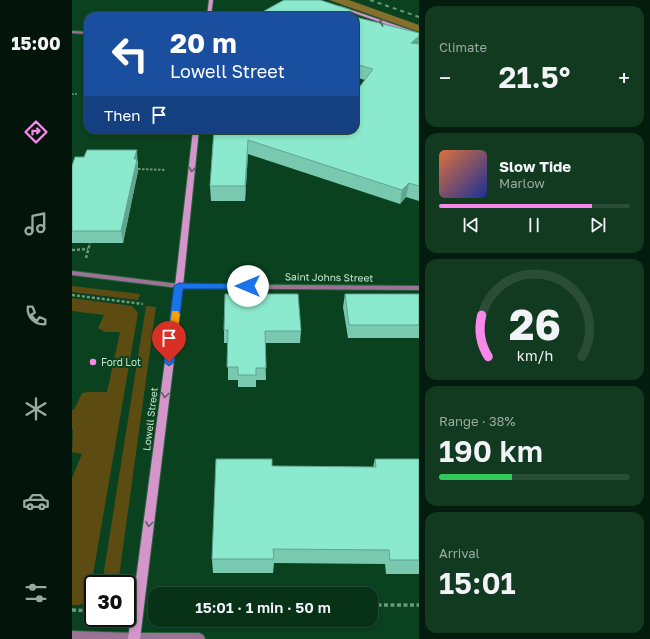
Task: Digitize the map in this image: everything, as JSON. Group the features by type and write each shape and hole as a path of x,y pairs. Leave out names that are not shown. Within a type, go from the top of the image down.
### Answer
{"main road":[{"path":"210,12 211,0"},
{"path":"333,5 353,12"},
{"path":"359,14 419,35"},
{"name":"Lowell Street","path":"134,639 179,286 196,134"}],"street":[{"path":"72,32 84,33"},
{"name":"Saint Johns Street","path":"72,273 179,286 419,288"},
{"path":"72,637 199,639"}],"path":[{"path":"72,94 78,94"},
{"path":"138,169 166,170"},
{"path":"86,258 90,243"},
{"path":"72,250 88,249"},
{"path":"72,295 143,304"},
{"path":"378,605 419,605"},
{"path":"72,610 84,611"}],"shaded area":[{"path":"329,0 349,0 419,25 419,32"},
{"path":"72,286 140,294 138,300 72,292"},
{"path":"72,298 132,306 138,313 93,575 84,575 84,602 80,605 72,605 72,478 82,454 72,452 72,409 74,410 82,393 107,392 120,332 105,332 98,328 104,315 72,311"},
{"path":"146,306 156,307 119,575 103,575"}],"building":[{"path":"284,0 320,0 351,10 348,12 262,12"},
{"path":"359,18 419,33 419,36 411,43 419,44 419,186 409,183 402,190 248,140 245,186 210,186 214,134 359,134 359,88 373,69 359,65"},
{"path":"87,150 137,150 134,159 137,159 121,231 72,231 72,166 75,157 84,157"},
{"path":"225,294 298,294 301,331 265,331 266,368 256,368 256,375 238,375 238,367 227,367 228,330 224,330"},
{"path":"345,294 419,294 419,325 349,325"},
{"path":"216,459 272,459 272,466 376,467 375,459 419,459 419,560 390,560 389,550 273,549 274,559 212,559"}],"railway":[{"path":"370,0 419,17"}],"slow traffic":[{"path":"171,343 175,314"}],"place":[{"name":"Ford Lot","path":"93,362"}],"route":[{"path":"169,362 179,286 248,286"}]}
